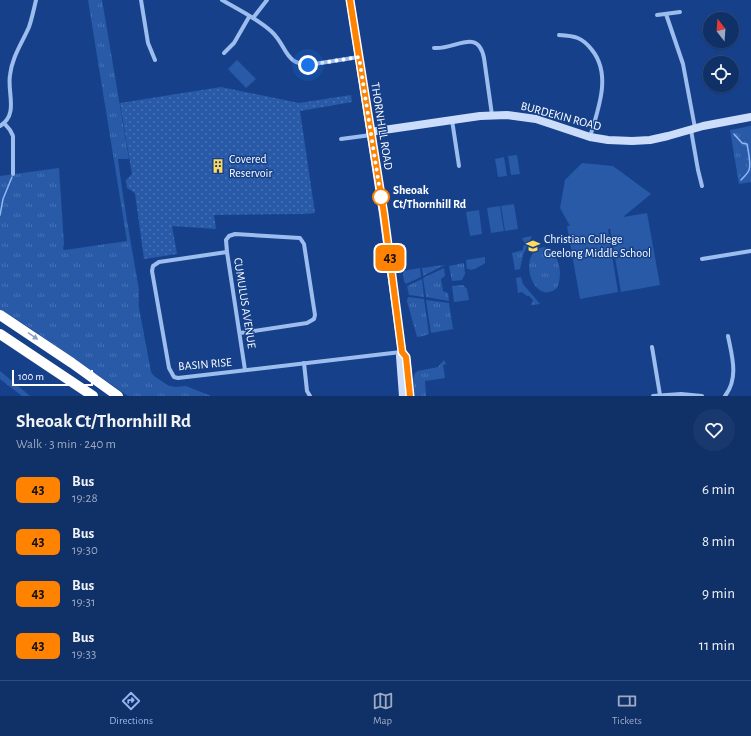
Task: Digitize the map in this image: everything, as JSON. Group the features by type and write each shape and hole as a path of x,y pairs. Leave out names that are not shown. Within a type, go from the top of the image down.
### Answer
{"highway":[{"path":"0,315 118,396"},
{"path":"0,334 93,396"}],"street":[{"path":"12,174 13,136 10,130 2,125 10,116 11,109 9,85 11,67 15,54 31,22 36,0"},
{"path":"141,0 148,43 155,60"},
{"path":"222,0 273,33 286,54 298,62 308,65 359,57"},
{"path":"224,53 234,43 251,18 267,0"},
{"name":"THORNHILL ROAD","path":"350,0 370,134 384,214 402,352 400,356 404,396"},
{"path":"657,15 680,12"},
{"path":"666,14 683,64 698,170 702,186"},
{"path":"560,35 576,36 581,38 593,50 600,63 602,76 601,96 590,137"},
{"path":"434,48 443,48 473,41 478,43 483,51 492,115"},
{"name":"BURDEKIN ROAD","path":"370,134 452,120 492,115 522,116 536,119 590,137 620,141 650,140 693,129 749,118"},
{"path":"452,120 459,166"},
{"path":"341,139 370,134"},
{"name":"CUMULUS AVENUE","path":"240,333 307,323 314,319 315,315 304,244 300,238 235,234 229,236 226,240 245,370"},
{"path":"702,259 751,251"},
{"name":"BASIN RISE","path":"227,252 159,262 153,266 152,271 169,368 172,374 178,378 402,352"},
{"path":"725,396 732,384 734,372 728,336"},
{"path":"652,347 660,395"},
{"name":"THORNHILL ROAD","path":"402,352 406,357 410,396"},
{"path":"304,363 307,391 310,396"},
{"path":"653,396 681,394 702,396"}],"green space":[{"path":"88,0 102,0 129,159 118,159 139,287 139,308 151,372 154,376 169,386 186,386 211,396 128,396 27,326 0,310 0,176 59,168 64,244 63,249 65,250 127,241"},
{"path":"237,60 256,79 246,88 228,69"},
{"path":"221,87 299,103 351,95 352,102 300,111 315,213 214,215 216,229 172,226 177,254 144,259 135,193 127,188 126,180 132,174 120,103"},
{"path":"751,126 751,182 739,184 730,130"},
{"path":"751,138 751,169 749,170 746,158 747,154 740,142"},
{"path":"517,155 520,174 511,175 508,156"},
{"path":"504,157 507,176 498,177 495,159"},
{"path":"582,163 613,166 651,194 623,217 647,213 660,285 621,292 610,228 608,230 618,292 580,299 567,226 570,226 560,208 565,180"},
{"path":"514,204 518,229 505,231 501,206"},
{"path":"500,206 504,231 491,233 487,208"},
{"path":"479,210 482,234 470,236 466,212"},
{"path":"532,236 523,255 520,269 515,270 512,253 523,250 525,244 522,238"},
{"path":"544,247 554,254 559,264 560,271 557,288 548,292 541,291 535,285 529,267 530,258 535,251"},
{"path":"485,257 485,263 475,269 467,269 466,260"},
{"path":"464,263 465,274 462,280 452,281 449,266"},
{"path":"445,265 423,276 422,268"},
{"path":"420,268 421,277 406,284 404,281 403,271"},
{"path":"444,268 445,276 441,279 443,291 448,293 449,301 426,297 423,278"},
{"path":"521,277 523,284 540,304 531,305 533,300 529,296 522,292 518,293 516,278"},
{"path":"422,279 424,297 409,295 407,286"},
{"path":"463,285 467,289 469,300 454,302 452,286"},
{"path":"408,297 424,299 429,334 417,337 407,301"},
{"path":"426,300 449,303 453,329 431,333"},
{"path":"444,360 446,364 443,365 445,378 425,381 426,396 414,396 413,380 415,373 438,367"},
{"path":"0,371 30,396 22,396 0,379"}],"waterway":[{"path":"734,134 742,143 747,144 749,153 749,170 741,180"},
{"path":"0,215 3,199 12,177"}],"bus line":[{"name":"43","path":"350,0 384,214 402,352 406,357 410,396"}],"place":[{"name":"Covered Reservoir","path":"218,166"},
{"name":"Sheoak Ct/Thornhill Rd","path":"381,197"},
{"name":"Christian College Geelong Middle School","path":"533,246"}],"route":[{"path":"308,65 359,57 381,197"}]}
